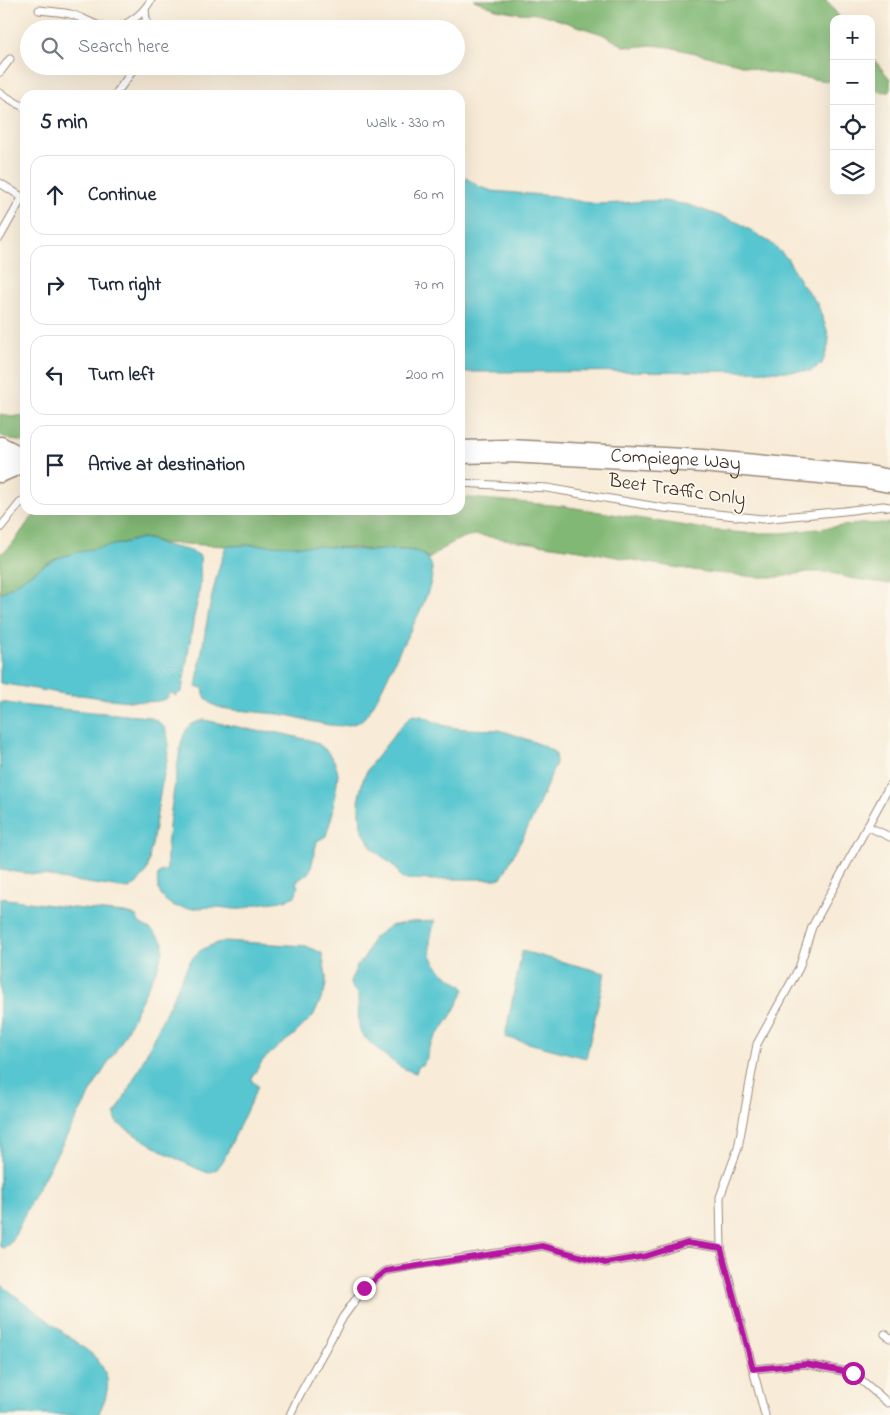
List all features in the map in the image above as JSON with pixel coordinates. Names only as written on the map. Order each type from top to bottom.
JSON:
[{"type":"highway","points":[[0,448],[20,458]]},
{"type":"highway","name":"Compiegne Way","points":[[465,452],[508,451],[702,461],[863,476],[890,481]]},
{"type":"highway","points":[[0,471],[20,462]]},
{"type":"lane","points":[[131,20],[146,9],[151,0]]},
{"type":"lane","points":[[146,9],[147,20]]},
{"type":"lane","points":[[39,10],[70,14],[85,20]]},
{"type":"lane","points":[[0,72],[10,58]]},
{"type":"lane","points":[[119,90],[129,75]]},
{"type":"lane","points":[[0,93],[20,105]]},
{"type":"lane","points":[[0,183],[20,196]]},
{"type":"lane","points":[[0,237],[20,204]]},
{"type":"lane","name":"Beet Traffic Only","points":[[465,483],[546,488],[663,508],[762,519],[883,506],[890,507]]},
{"type":"lane","points":[[0,528],[20,503]]},
{"type":"lane","points":[[765,1415],[721,1248],[720,1197],[738,1148],[757,1044],[798,968],[812,927],[890,785]]},
{"type":"lane","points":[[867,826],[890,837]]},
{"type":"lane","points":[[290,1415],[343,1318],[364,1288],[386,1271],[542,1246],[605,1263],[646,1256],[687,1243],[721,1248]]},
{"type":"lane","points":[[753,1369],[806,1364],[853,1373],[888,1403]]},
{"type":"green space","points":[[474,0],[826,0],[838,15],[830,15],[830,81],[764,72],[725,60],[669,47],[651,45],[624,46],[602,34],[541,14],[518,13],[496,9]]},
{"type":"green space","points":[[875,61],[890,79],[890,92],[875,91]]},
{"type":"green space","points":[[0,414],[11,417],[20,416],[20,441],[0,435]]},
{"type":"green space","points":[[465,497],[563,506],[711,530],[744,533],[783,533],[859,524],[890,523],[890,584],[849,578],[829,572],[807,572],[780,577],[757,577],[706,572],[580,550],[477,535],[458,540],[429,559],[409,550],[253,545],[226,546],[161,543],[152,539],[142,538],[60,557],[0,594],[0,554],[12,544],[35,515],[465,515]]},
{"type":"water","points":[[465,177],[478,186],[492,191],[555,196],[597,204],[663,201],[689,205],[739,223],[771,243],[787,258],[801,283],[817,303],[829,339],[822,364],[810,371],[465,372]]},
{"type":"water","points":[[142,538],[189,551],[200,556],[199,592],[182,691],[175,696],[171,692],[168,698],[161,701],[139,702],[71,695],[0,683],[0,594],[60,557]]},
{"type":"water","points":[[226,546],[317,546],[373,551],[408,550],[421,553],[430,562],[432,570],[431,581],[422,607],[376,700],[365,717],[360,721],[343,726],[323,724],[286,715],[226,709],[213,705],[205,696],[203,688],[196,687],[212,598]]},
{"type":"water","points":[[0,702],[148,717],[164,727],[167,734],[168,749],[149,863],[143,876],[132,887],[129,889],[0,870]]},
{"type":"water","points":[[412,715],[421,716],[452,727],[502,731],[536,743],[555,753],[556,763],[533,818],[502,877],[497,879],[402,879],[396,868],[372,848],[361,827],[359,797],[364,776],[372,763]]},
{"type":"water","points":[[204,720],[313,741],[327,751],[335,762],[338,774],[333,812],[326,836],[317,841],[311,868],[308,873],[296,882],[298,887],[295,896],[239,909],[177,907],[166,901],[162,896],[157,879],[160,872],[167,870],[167,845],[181,743],[189,727],[194,723]]},
{"type":"water","points":[[0,898],[137,916],[139,923],[152,930],[163,942],[163,952],[158,966],[121,1042],[98,1079],[30,1203],[15,1235],[9,1244],[3,1248],[0,1247]]},
{"type":"water","points":[[435,921],[430,941],[433,960],[443,972],[465,989],[452,1014],[432,1042],[427,1058],[422,1065],[418,1066],[416,1073],[404,1069],[392,1061],[361,1033],[358,994],[351,987],[350,982],[357,966],[366,955],[373,938],[390,926],[410,922]]},
{"type":"water","points":[[225,941],[306,946],[322,953],[326,984],[324,993],[313,1016],[294,1035],[263,1060],[252,1077],[252,1081],[258,1086],[223,1161],[217,1169],[208,1173],[172,1156],[139,1137],[117,1123],[115,1115],[189,963],[204,948]]},
{"type":"water","points":[[522,951],[605,973],[586,1058],[505,1037]]},
{"type":"water","points":[[0,1284],[93,1355],[99,1363],[107,1377],[108,1384],[98,1415],[0,1415]]},
{"type":"route","points":[[364,1288],[386,1271],[542,1246],[605,1263],[646,1256],[687,1243],[710,1246],[721,1248],[753,1369],[806,1364],[853,1373]]}]
